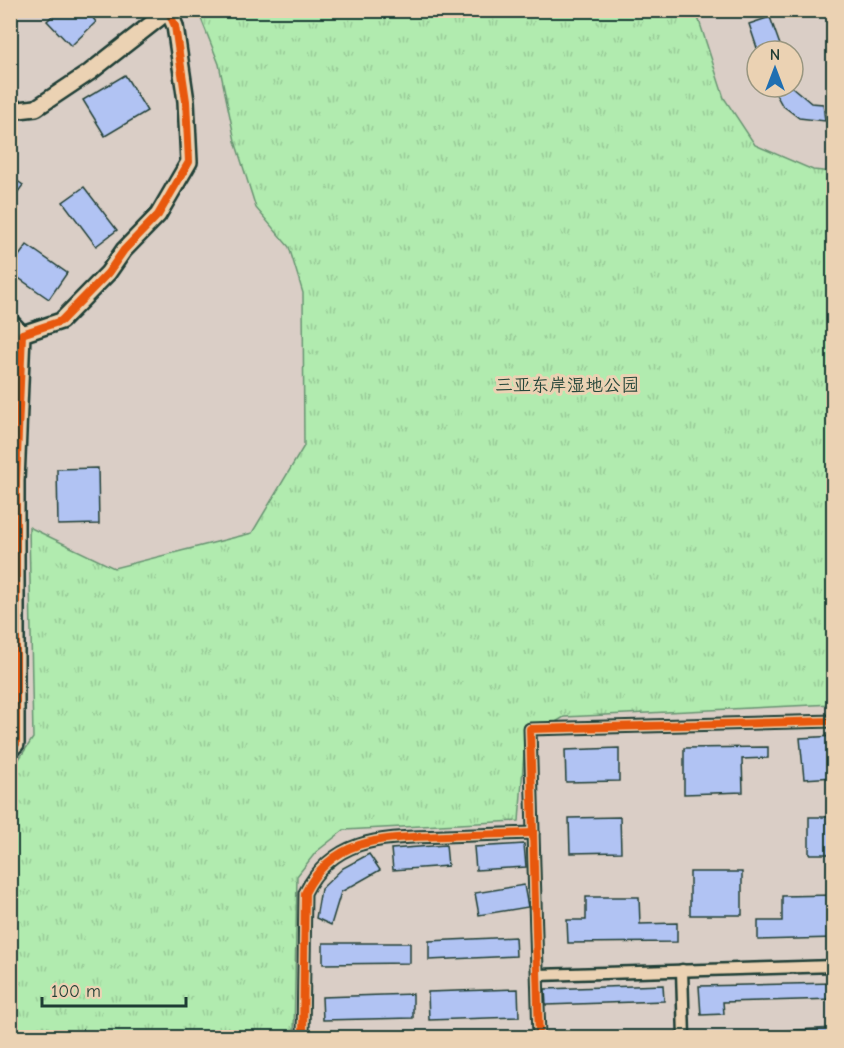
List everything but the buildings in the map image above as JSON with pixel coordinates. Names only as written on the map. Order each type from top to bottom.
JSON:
[{"type":"street","points":[[10,111],[36,108],[90,72],[168,11],[175,26],[186,101],[189,162],[158,215],[124,250],[108,273],[61,321],[22,334]]},
{"type":"street","points":[[10,321],[22,334],[16,481],[16,744],[10,750]]},
{"type":"street","points":[[539,1038],[530,729],[834,721]]},
{"type":"street","points":[[303,1038],[305,893],[313,876],[338,854],[360,844],[384,838],[533,833]]},
{"type":"street","points":[[538,975],[834,966]]},
{"type":"street","points":[[682,970],[684,1038]]},
{"type":"green space","name":"三亚东岸湿地公园","points":[[198,11],[696,11],[724,98],[755,145],[813,170],[833,172],[833,704],[564,717],[525,740],[519,821],[344,830],[316,852],[297,876],[294,1037],[11,1038],[11,771],[33,738],[29,527],[114,568],[252,533],[304,446],[303,293],[289,247],[256,208],[235,141],[219,64]]},
{"type":"cycle path","points":[[10,750],[16,744],[16,481],[22,334],[61,321],[108,273],[124,250],[158,215],[189,162],[186,101],[175,26],[168,10]]},
{"type":"cycle path","points":[[539,1038],[530,729],[834,721]]},
{"type":"cycle path","points":[[303,1038],[305,893],[317,874],[331,859],[365,843],[384,839],[533,833]]}]
